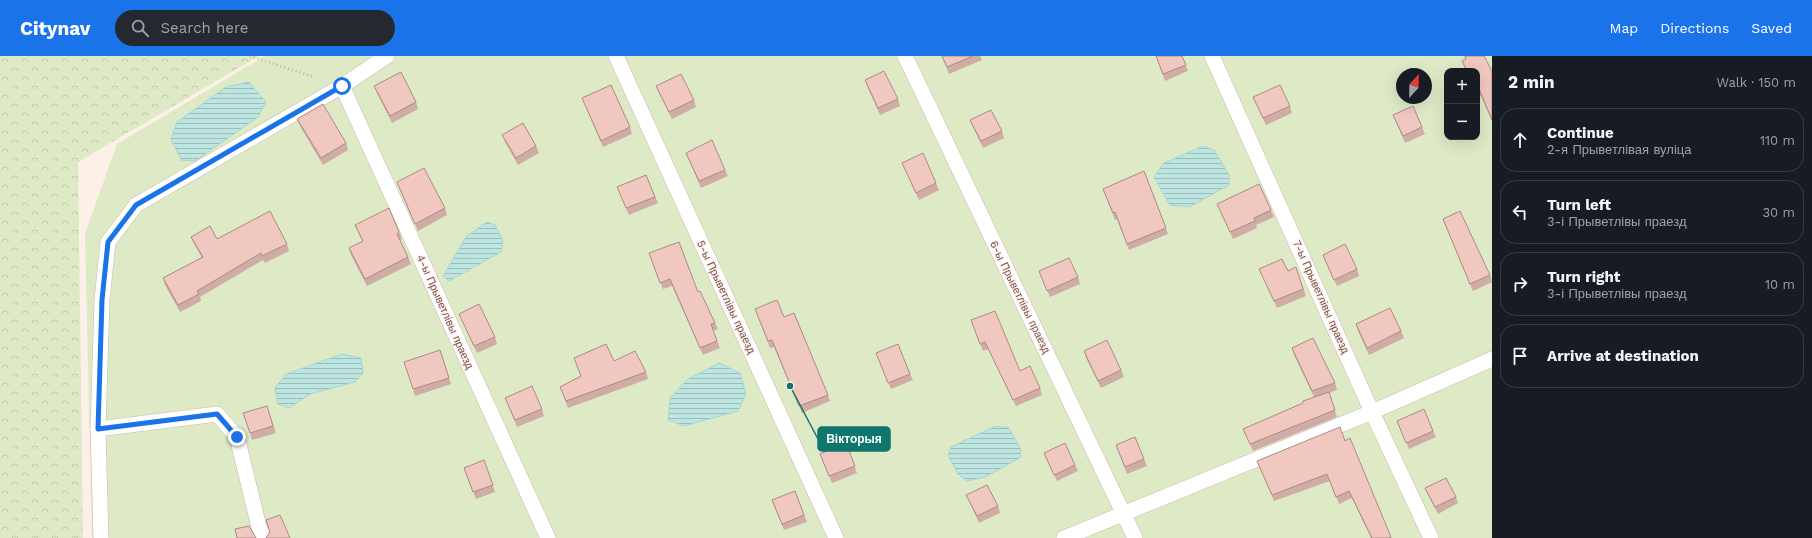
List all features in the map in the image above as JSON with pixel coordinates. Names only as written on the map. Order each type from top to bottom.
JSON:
[{"type":"lane","points":[[100,538],[98,429],[102,300],[108,242],[136,205],[342,86],[387,56]]},
{"type":"lane","name":"5-ы Прыветлівы праезд","points":[[616,56],[836,538]]},
{"type":"lane","name":"6-ы Прыветлівы праезд","points":[[905,56],[1135,538]]},
{"type":"lane","name":"7-ы Прыветлівы праезд","points":[[1212,56],[1372,412],[1431,538]]},
{"type":"lane","name":"4-ы Прыветлівы праезд","points":[[342,86],[548,538]]},
{"type":"lane","points":[[1064,538],[1372,412],[1492,359]]},
{"type":"lane","points":[[98,429],[217,414],[237,437],[259,527],[264,538]]},
{"type":"path","points":[[250,56],[342,86]]},
{"type":"green space","points":[[0,56],[259,56],[78,162],[83,538],[0,538]]},
{"type":"green space","points":[[265,56],[1492,56],[1492,538],[92,538],[85,234],[117,144]]},
{"type":"water","points":[[249,82],[266,102],[258,117],[195,161],[181,160],[171,139],[177,122],[226,87]]},
{"type":"water","points":[[1203,146],[1214,150],[1229,175],[1229,185],[1189,207],[1170,205],[1154,177],[1164,163]]},
{"type":"water","points":[[487,222],[495,225],[503,241],[501,252],[449,281],[443,276],[466,237]]},
{"type":"water","points":[[342,354],[361,358],[363,373],[355,382],[310,394],[289,408],[278,404],[275,388],[286,374]]},
{"type":"water","points":[[719,363],[740,373],[746,394],[738,411],[684,426],[668,420],[670,398],[688,379]]},
{"type":"water","points":[[996,426],[1009,428],[1021,450],[1020,458],[985,477],[967,481],[958,474],[948,455],[951,447]]},
{"type":"building","points":[[942,56],[973,56],[947,67]]},
{"type":"building","points":[[1156,56],[1182,56],[1186,65],[1163,74]]},
{"type":"building","points":[[1465,56],[1484,56],[1492,71],[1492,120],[1480,91],[1480,68],[1466,68],[1462,61],[1466,59]]},
{"type":"building","points":[[884,71],[898,99],[878,108],[865,80]]},
{"type":"building","points":[[401,72],[416,102],[390,116],[374,86]]},
{"type":"building","points":[[681,74],[694,100],[669,112],[656,86]]},
{"type":"building","points":[[611,85],[630,127],[601,141],[582,98]]},
{"type":"building","points":[[1280,85],[1290,106],[1263,118],[1253,97]]},
{"type":"building","points":[[323,104],[346,143],[321,158],[297,119]]},
{"type":"building","points":[[1413,106],[1422,127],[1403,136],[1393,115]]},
{"type":"building","points":[[991,110],[1002,131],[981,141],[970,120]]},
{"type":"building","points":[[523,123],[536,146],[516,158],[502,135]]},
{"type":"building","points":[[712,140],[725,170],[699,181],[686,153]]},
{"type":"building","points":[[923,153],[936,183],[916,193],[902,163]]},
{"type":"building","points":[[424,168],[445,208],[415,224],[397,182]]},
{"type":"building","points":[[1144,171],[1166,228],[1127,244],[1115,212],[1113,213],[1103,189]]},
{"type":"building","points":[[646,175],[655,197],[626,208],[617,187]]},
{"type":"building","points":[[1259,184],[1271,210],[1254,218],[1255,221],[1230,232],[1217,204]]},
{"type":"building","points":[[389,208],[399,232],[397,234],[408,257],[365,279],[349,248],[363,241],[355,225]]},
{"type":"building","points":[[270,211],[287,244],[262,256],[261,253],[197,291],[199,294],[178,305],[163,278],[203,257],[191,237],[210,226],[217,239]]},
{"type":"building","points":[[1460,211],[1490,275],[1470,284],[1443,219]]},
{"type":"building","points":[[679,242],[698,292],[700,291],[715,323],[711,324],[717,341],[700,348],[670,279],[660,283],[649,253]]},
{"type":"building","points":[[1345,244],[1357,269],[1334,280],[1323,255]]},
{"type":"building","points":[[1069,258],[1078,277],[1047,291],[1039,271]]},
{"type":"building","points":[[1282,259],[1288,271],[1296,267],[1303,289],[1274,301],[1259,269]]},
{"type":"building","points":[[777,300],[784,317],[794,313],[828,395],[799,406],[772,340],[768,341],[755,309]]},
{"type":"building","points":[[479,304],[495,337],[474,346],[459,314]]},
{"type":"building","points":[[1390,308],[1401,331],[1367,348],[1356,324]]},
{"type":"building","points":[[995,311],[1020,371],[1030,366],[1040,388],[1013,400],[985,342],[980,344],[971,320]]},
{"type":"building","points":[[1313,338],[1335,383],[1312,391],[1292,348]]},
{"type":"building","points":[[1107,340],[1121,370],[1098,381],[1084,351]]},
{"type":"building","points":[[606,344],[614,361],[635,351],[646,372],[566,401],[560,387],[581,376],[574,358]]},
{"type":"building","points":[[898,344],[910,374],[888,383],[876,353]]},
{"type":"building","points":[[440,350],[449,378],[413,389],[404,362]]},
{"type":"building","points":[[532,386],[542,409],[515,420],[505,398]]},
{"type":"building","points":[[1329,392],[1335,410],[1250,444],[1243,429],[1303,403],[1303,401]]},
{"type":"building","points":[[267,406],[273,426],[250,433],[243,413]]},
{"type":"building","points":[[1424,409],[1433,431],[1406,443],[1397,421]]},
{"type":"building","points":[[1340,427],[1345,441],[1350,438],[1391,537],[1372,538],[1349,491],[1336,497],[1327,474],[1272,495],[1257,461]]},
{"type":"building","points":[[1135,437],[1144,459],[1125,467],[1116,445]]},
{"type":"building","points":[[846,443],[855,466],[829,476],[820,454]]},
{"type":"building","points":[[1065,443],[1075,465],[1054,475],[1044,453]]},
{"type":"building","points":[[484,460],[493,485],[473,492],[464,468]]},
{"type":"building","points":[[1446,478],[1456,497],[1435,507],[1425,488]]},
{"type":"building","points":[[987,485],[998,506],[977,516],[966,495]]},
{"type":"building","points":[[795,491],[804,515],[782,524],[772,500]]},
{"type":"building","points":[[280,515],[290,538],[266,538],[270,532],[266,520]]},
{"type":"building","points":[[249,526],[256,538],[237,538],[235,529]]},
{"type":"place","name":"Вікторыя","points":[[790,386]]},
{"type":"route","points":[[237,437],[217,414],[98,429],[102,300],[108,242],[136,205],[342,86]]}]
